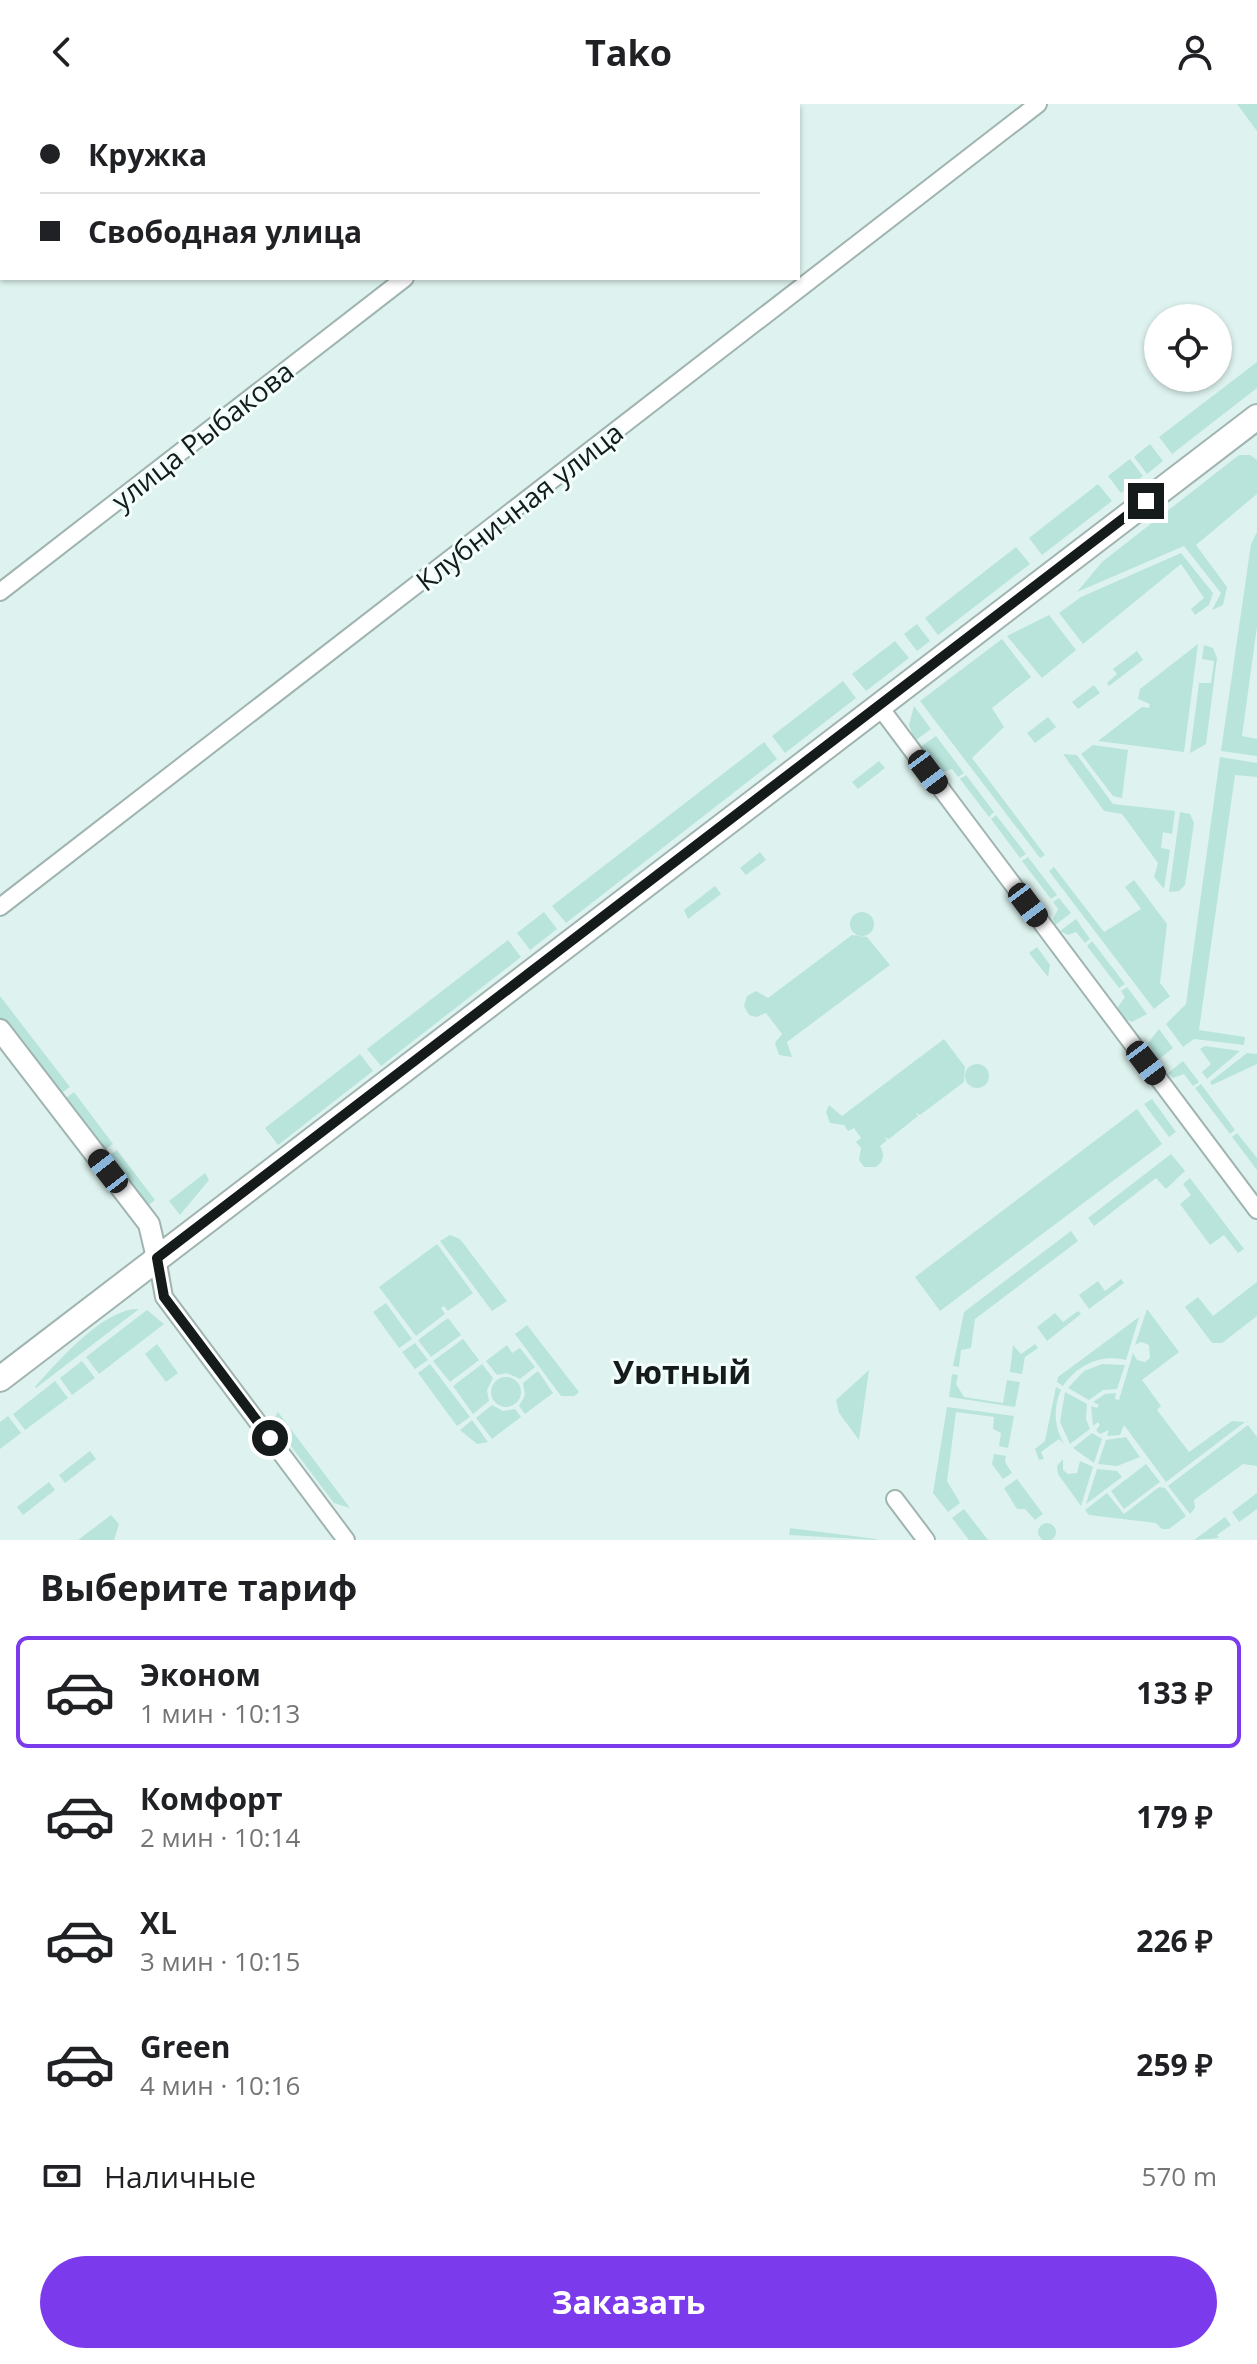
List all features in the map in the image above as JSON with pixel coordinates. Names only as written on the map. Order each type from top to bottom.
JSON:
[{"type":"main road","points":[[0,1379],[1257,417]]},
{"type":"street","name":"Клубничная улица","points":[[0,907],[1038,104]]},
{"type":"street","name":"улица Рыбакова","points":[[0,592],[402,280]]},
{"type":"street","points":[[879,706],[1257,1210]]},
{"type":"street","points":[[0,1030],[149,1224],[164,1297],[346,1540]]},
{"type":"street","points":[[895,1499],[926,1540]]},
{"type":"green space","points":[[1237,104],[1257,104],[1257,131]]},
{"type":"green space","points":[[1257,362],[1257,388],[1172,454],[1159,437],[1218,392],[1232,392],[1232,381]]},
{"type":"green space","points":[[1150,444],[1163,461],[1147,474],[1134,457]]},
{"type":"green space","points":[[1239,455],[1250,455],[1257,460],[1257,494],[1196,545],[1227,587],[1223,605],[1212,610],[1221,593],[1184,546],[1077,592],[1102,562]]},
{"type":"green space","points":[[1130,459],[1143,476],[1121,493],[1108,476]]},
{"type":"green space","points":[[1098,484],[1112,501],[1042,555],[1029,538]]},
{"type":"green space","points":[[1257,532],[1257,626],[1242,736],[1257,739],[1257,756],[1221,751],[1251,544]]},
{"type":"green space","points":[[1016,547],[1030,564],[938,635],[925,618]]},
{"type":"green space","points":[[1181,553],[1213,593],[1209,605],[1195,615],[1191,609],[1204,598],[1181,564],[1083,644],[1059,613],[1081,597]]},
{"type":"green space","points":[[1049,615],[1076,650],[1042,678],[1007,636]]},
{"type":"green space","points":[[917,624],[930,641],[917,651],[904,634]]},
{"type":"green space","points":[[1002,639],[1031,677],[992,708],[1004,727],[972,758],[1045,855],[1040,858],[920,701]]},
{"type":"green space","points":[[895,641],[909,658],[866,691],[852,674]]},
{"type":"green space","points":[[1198,644],[1184,752],[1098,741],[1142,707],[1149,708],[1150,704],[1138,699],[1140,689]]},
{"type":"green space","points":[[1204,645],[1213,648],[1217,658],[1206,744],[1190,753],[1199,683],[1211,683],[1214,661],[1202,659]]},
{"type":"green space","points":[[1137,651],[1143,660],[1109,686],[1107,683],[1117,674],[1113,669]]},
{"type":"green space","points":[[843,681],[856,698],[785,753],[772,736]]},
{"type":"green space","points":[[1094,685],[1100,693],[1078,709],[1072,702]]},
{"type":"green space","points":[[914,706],[931,729],[915,741],[909,725]]},
{"type":"green space","points":[[1048,717],[1056,727],[1035,743],[1027,733]]},
{"type":"green space","points":[[936,736],[964,773],[958,777],[952,769],[940,773],[920,747]]},
{"type":"green space","points":[[764,742],[777,759],[566,923],[552,906]]},
{"type":"green space","points":[[1093,745],[1128,750],[1122,798],[1113,796],[1081,754]]},
{"type":"green space","points":[[1063,754],[1077,755],[1113,804],[1175,811],[1172,834],[1163,832],[1161,848],[1170,850],[1164,889],[1154,877],[1158,863],[1122,814],[1104,811]]},
{"type":"green space","points":[[1220,757],[1257,763],[1257,777],[1235,775],[1199,1030],[1245,1037],[1244,1045],[1194,1039],[1183,1047],[1166,1024],[1186,1004]]},
{"type":"green space","points":[[879,761],[885,768],[858,789],[852,782]]},
{"type":"green space","points":[[966,775],[994,812],[989,817],[960,779]]},
{"type":"green space","points":[[1180,812],[1190,814],[1194,823],[1185,885],[1179,891],[1169,892]]},
{"type":"green space","points":[[996,815],[1026,854],[1020,858],[991,819]]},
{"type":"green space","points":[[760,852],[766,860],[746,875],[740,868]]},
{"type":"green space","points":[[1028,857],[1057,895],[1051,899],[1022,861]]},
{"type":"green space","points":[[1054,867],[1104,932],[1141,909],[1125,887],[1134,880],[1167,924],[1160,983],[1170,996],[1154,1009],[1049,871]]},
{"type":"green space","points":[[715,886],[721,894],[688,919],[684,910]]},
{"type":"green space","points":[[1059,898],[1071,913],[1055,925],[1053,919],[1058,909],[1053,902]]},
{"type":"green space","points":[[544,912],[557,929],[530,950],[517,933]]},
{"type":"green space","points":[[862,912],[871,915],[874,924],[871,933],[862,936],[853,933],[850,924],[853,915]]},
{"type":"green space","points":[[1076,919],[1090,939],[1085,943],[1076,932],[1068,935],[1060,931]]},
{"type":"green space","points":[[852,935],[867,937],[890,965],[787,1042],[792,1057],[779,1055],[775,1043],[782,1034],[766,1013],[756,1017],[749,1015],[744,1006],[747,996],[756,991],[768,998]]},
{"type":"green space","points":[[508,940],[521,957],[381,1066],[367,1049]]},
{"type":"green space","points":[[1092,941],[1125,984],[1119,988],[1087,946]]},
{"type":"green space","points":[[1037,947],[1050,965],[1048,977],[1029,953]]},
{"type":"green space","points":[[1127,987],[1147,1014],[1132,1022],[1120,1016],[1118,1007],[1125,997],[1121,991]]},
{"type":"green space","points":[[0,996],[70,1087],[56,1097],[0,1023]]},
{"type":"green space","points":[[1159,1029],[1173,1048],[1158,1060],[1148,1043]]},
{"type":"green space","points":[[944,1039],[965,1067],[964,1082],[920,1115],[916,1113],[918,1116],[889,1139],[884,1137],[887,1140],[880,1146],[883,1155],[881,1162],[876,1167],[864,1167],[859,1160],[861,1148],[856,1142],[861,1138],[854,1128],[848,1131],[844,1125],[830,1123],[826,1112],[829,1105],[842,1116]]},
{"type":"green space","points":[[1205,1046],[1240,1051],[1207,1079],[1202,1072],[1211,1064],[1200,1049]]},
{"type":"green space","points":[[1247,1053],[1257,1054],[1257,1064],[1212,1085],[1210,1082]]},
{"type":"green space","points":[[360,1054],[373,1071],[278,1145],[265,1128]]},
{"type":"green space","points":[[1183,1061],[1199,1082],[1193,1086],[1184,1074],[1173,1078],[1168,1073]]},
{"type":"green space","points":[[977,1064],[988,1071],[989,1076],[982,1087],[977,1088],[966,1081],[965,1076],[972,1065]]},
{"type":"green space","points":[[1201,1084],[1235,1130],[1230,1134],[1195,1088]]},
{"type":"green space","points":[[74,1092],[113,1144],[99,1154],[61,1102]]},
{"type":"green space","points":[[1152,1099],[1176,1132],[1169,1137],[1144,1104]]},
{"type":"green space","points":[[1137,1109],[1162,1144],[940,1311],[915,1277]]},
{"type":"green space","points":[[1237,1133],[1257,1158],[1257,1170],[1232,1137]]},
{"type":"green space","points":[[117,1150],[155,1200],[142,1210],[104,1160]]},
{"type":"green space","points":[[1171,1154],[1185,1171],[1166,1189],[1156,1178],[1094,1226],[1088,1218]]},
{"type":"green space","points":[[205,1173],[209,1180],[180,1215],[169,1201]]},
{"type":"green space","points":[[1190,1178],[1244,1249],[1238,1253],[1224,1235],[1210,1245],[1180,1204],[1191,1195],[1183,1184]]},
{"type":"green space","points":[[1071,1231],[1078,1241],[975,1319],[971,1348],[961,1350],[959,1367],[953,1366],[964,1312]]},
{"type":"green space","points":[[450,1235],[460,1239],[507,1301],[492,1311],[440,1241]]},
{"type":"green space","points":[[437,1244],[473,1293],[448,1311],[444,1306],[441,1308],[445,1314],[416,1336],[379,1287]]},
{"type":"green space","points":[[1121,1279],[1124,1283],[1089,1309],[1079,1295],[1098,1281],[1105,1291]]},
{"type":"green space","points":[[1257,1282],[1257,1316],[1222,1343],[1212,1343],[1185,1307],[1198,1297],[1213,1316]]},
{"type":"green space","points":[[386,1303],[412,1339],[399,1348],[373,1312]]},
{"type":"green space","points":[[1143,1304],[1126,1360],[1099,1360],[1076,1372],[1063,1386],[1057,1382],[1058,1377],[1139,1317]]},
{"type":"green space","points":[[139,1309],[35,1387],[68,1351],[97,1326],[111,1317]]},
{"type":"green space","points":[[1147,1309],[1179,1352],[1142,1380],[1161,1406],[1157,1410],[1189,1452],[1232,1421],[1245,1422],[1166,1482],[1124,1425],[1120,1435],[1107,1436],[1109,1430],[1100,1434],[1096,1430],[1100,1425],[1098,1422],[1093,1426],[1091,1406],[1097,1408],[1099,1405],[1093,1402],[1105,1394],[1116,1393],[1115,1399],[1119,1400],[1133,1353],[1137,1360],[1145,1362],[1150,1358],[1149,1345],[1141,1342],[1135,1345]]},
{"type":"green space","points":[[147,1310],[164,1324],[99,1374],[86,1357]]},
{"type":"green space","points":[[1078,1311],[1081,1314],[1047,1341],[1037,1327],[1055,1313],[1063,1322]]},
{"type":"green space","points":[[448,1318],[461,1335],[431,1357],[418,1340]]},
{"type":"green space","points":[[527,1325],[579,1392],[574,1396],[561,1396],[515,1334]]},
{"type":"green space","points":[[463,1339],[479,1360],[450,1382],[433,1361]]},
{"type":"green space","points":[[415,1343],[428,1360],[415,1369],[402,1352]]},
{"type":"green space","points":[[157,1344],[178,1373],[166,1382],[145,1354]]},
{"type":"green space","points":[[1035,1344],[1038,1348],[1025,1357],[1022,1374],[1010,1372],[1013,1345],[1021,1354]]},
{"type":"green space","points":[[507,1345],[512,1353],[520,1348],[535,1367],[520,1379],[507,1373],[497,1375],[486,1361]]},
{"type":"green space","points":[[82,1361],[95,1378],[72,1395],[60,1378]]},
{"type":"green space","points":[[430,1364],[470,1417],[457,1426],[418,1373]]},
{"type":"green space","points":[[482,1364],[493,1378],[487,1390],[489,1401],[473,1414],[453,1386]]},
{"type":"green space","points":[[1102,1364],[1125,1365],[1117,1389],[1103,1390],[1089,1400],[1068,1388],[1084,1371]]},
{"type":"green space","points":[[869,1370],[859,1440],[839,1413],[836,1400]]},
{"type":"green space","points":[[538,1371],[553,1393],[525,1414],[519,1406],[525,1395],[523,1383]]},
{"type":"green space","points":[[952,1374],[958,1375],[956,1384],[964,1397],[1003,1403],[1007,1380],[1020,1382],[1015,1407],[949,1397]]},
{"type":"green space","points":[[506,1377],[516,1382],[521,1392],[516,1402],[506,1407],[496,1402],[491,1392],[496,1382]]},
{"type":"green space","points":[[55,1381],[68,1398],[25,1430],[13,1414]]},
{"type":"green space","points":[[1056,1387],[1061,1390],[1056,1411],[1064,1444],[1059,1439],[1041,1452],[1044,1459],[1039,1460],[1035,1449],[1045,1441]]},
{"type":"green space","points":[[1065,1392],[1087,1404],[1086,1419],[1090,1429],[1070,1444],[1060,1422]]},
{"type":"green space","points":[[492,1405],[503,1411],[515,1409],[521,1417],[492,1439],[476,1418]]},
{"type":"green space","points":[[947,1407],[1014,1416],[1008,1448],[999,1446],[1001,1433],[993,1429],[994,1417],[956,1412],[947,1481],[960,1503],[948,1512],[933,1493]]},
{"type":"green space","points":[[278,1412],[350,1508],[334,1503],[272,1421]]},
{"type":"green space","points":[[8,1416],[21,1433],[0,1449],[0,1422]]},
{"type":"green space","points":[[472,1420],[488,1442],[477,1444],[460,1430]]},
{"type":"green space","points":[[1248,1425],[1257,1437],[1257,1466],[1243,1464],[1194,1500],[1195,1508],[1190,1514],[1168,1486]]},
{"type":"green space","points":[[1092,1433],[1102,1439],[1094,1463],[1073,1448]]},
{"type":"green space","points":[[1126,1437],[1140,1457],[1117,1466],[1098,1464],[1106,1440]]},
{"type":"green space","points":[[90,1451],[96,1459],[65,1483],[59,1475]]},
{"type":"green space","points":[[994,1454],[1006,1456],[1005,1462],[1012,1473],[1003,1479],[992,1464]]},
{"type":"green space","points":[[1063,1459],[1063,1470],[1068,1474],[1077,1473],[1080,1461],[1093,1467],[1081,1506],[1058,1474],[1057,1466]]},
{"type":"green space","points":[[1146,1464],[1160,1482],[1124,1509],[1111,1491]]},
{"type":"green space","points":[[1097,1469],[1117,1471],[1122,1477],[1086,1504]]},
{"type":"green space","points":[[1017,1479],[1043,1514],[1035,1520],[1025,1509],[1017,1509],[1004,1488]]},
{"type":"green space","points":[[49,1482],[55,1490],[23,1515],[17,1507]]},
{"type":"green space","points":[[1159,1487],[1165,1488],[1186,1516],[1169,1529],[1162,1529],[1156,1523],[1089,1515],[1085,1510],[1107,1493],[1124,1514]]},
{"type":"green space","points":[[1257,1493],[1257,1509],[1239,1522],[1232,1512]]},
{"type":"green space","points":[[964,1509],[988,1540],[969,1540],[952,1518]]},
{"type":"green space","points":[[111,1515],[119,1524],[114,1540],[78,1540]]},
{"type":"green space","points":[[1225,1517],[1231,1525],[1217,1535],[1219,1538],[1194,1540]]},
{"type":"green space","points":[[1047,1523],[1055,1529],[1055,1535],[1050,1540],[1041,1538],[1038,1532]]},
{"type":"green space","points":[[790,1528],[876,1539],[877,1540],[789,1535]]},
{"type":"district","name":"Уютный","points":[[682,1371]]},
{"type":"route","points":[[270,1438],[164,1297],[157,1258],[1146,501]]}]
